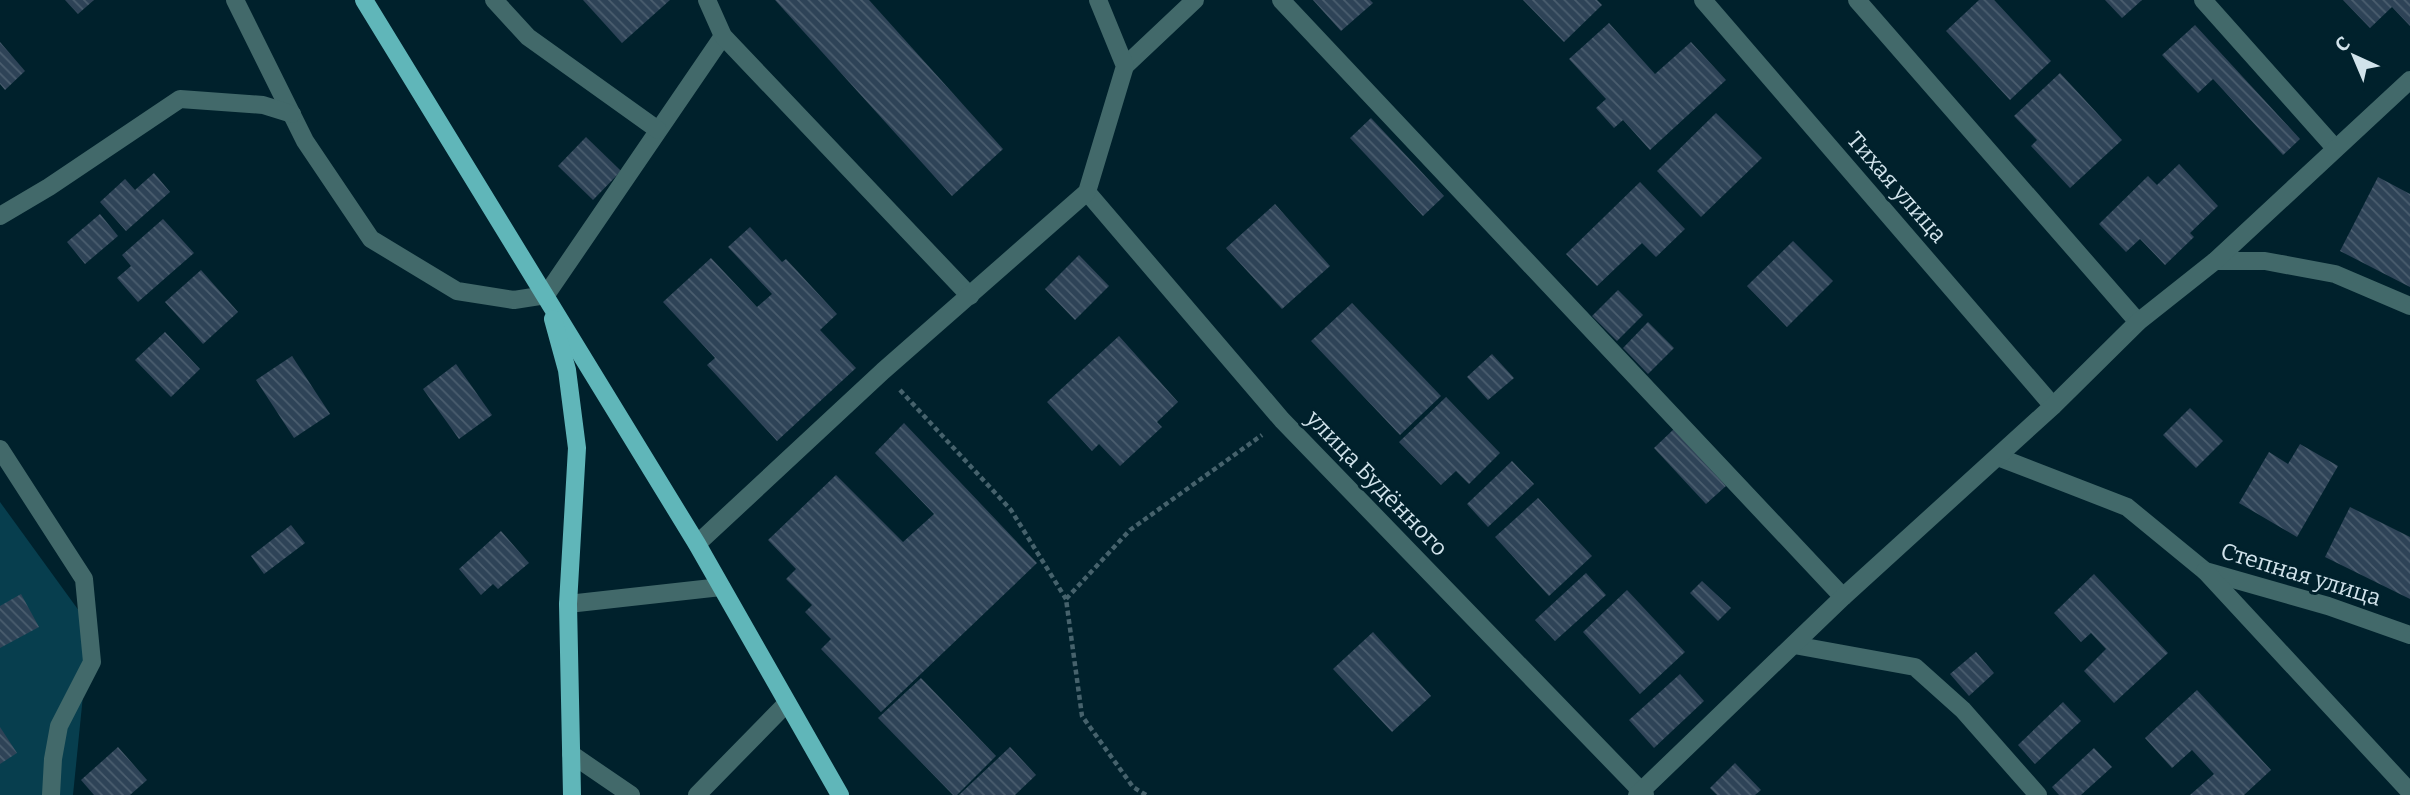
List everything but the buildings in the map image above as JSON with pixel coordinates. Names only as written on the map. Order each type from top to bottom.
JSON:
[{"type":"main road","points":[[365,0],[697,544],[840,795]]},
{"type":"main road","points":[[546,295],[567,370],[577,448],[568,604],[572,795]]},
{"type":"street","points":[[235,0],[305,141],[371,239],[457,291],[514,300],[546,295],[723,36]]},
{"type":"street","points":[[494,0],[528,37],[658,130]]},
{"type":"street","points":[[707,0],[723,36],[970,296]]},
{"type":"street","points":[[1098,0],[1125,66]]},
{"type":"street","points":[[697,544],[883,371],[1087,192],[1125,66],[1195,0]]},
{"type":"street","points":[[1281,0],[1843,597]]},
{"type":"street","name":"Тихая улица","points":[[1703,0],[2053,406]]},
{"type":"street","points":[[1857,0],[2138,322]]},
{"type":"street","points":[[2203,0],[2335,148]]},
{"type":"street","points":[[1641,794],[1843,597],[2053,406],[2138,322],[2215,261],[2410,80]]},
{"type":"street","points":[[0,216],[49,187],[180,99],[263,105],[292,114]]},
{"type":"street","name":"улица Будённого","points":[[1087,192],[1282,420],[1641,794]]},
{"type":"street","points":[[2215,261],[2265,261],[2335,274],[2410,306]]},
{"type":"street","points":[[0,449],[84,579],[92,662],[59,726],[53,759],[51,795]]},
{"type":"street","name":"Степная улица","points":[[1998,457],[2127,507],[2205,571],[2329,606],[2410,635]]},
{"type":"street","points":[[2205,571],[2410,792]]},
{"type":"street","points":[[568,604],[721,587]]},
{"type":"street","points":[[1794,645],[1914,667],[1963,710],[2038,795]]},
{"type":"street","points":[[697,795],[787,703]]},
{"type":"street","points":[[571,754],[631,795]]},
{"type":"path","points":[[883,371],[1011,510],[1066,599],[1082,716],[1133,787],[1146,795]]},
{"type":"path","points":[[1066,599],[1130,530],[1282,420]]},
{"type":"shaded area","points":[[0,502],[90,626],[73,795],[0,795]]}]
